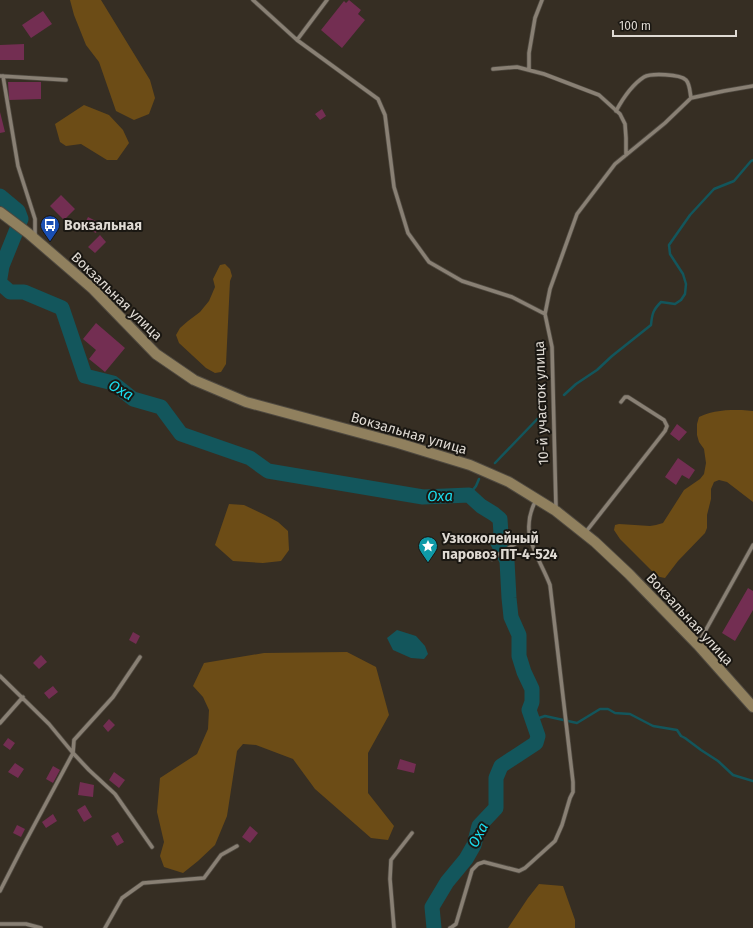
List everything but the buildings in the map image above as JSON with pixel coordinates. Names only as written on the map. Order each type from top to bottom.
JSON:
[{"type":"street","name":"Вокзальная улица","points":[[0,212],[31,236],[93,289],[156,354],[194,380],[246,402],[398,443],[470,466],[509,482],[556,511],[595,542],[629,574],[698,645],[753,707]]},
{"type":"lane","points":[[253,0],[298,40],[378,100],[385,115],[394,187],[408,234],[430,262],[462,281],[512,297],[545,314]]},
{"type":"lane","points":[[298,40],[327,0]]},
{"type":"lane","points":[[529,70],[529,53],[535,18],[542,0]]},
{"type":"lane","points":[[493,68],[517,67],[529,70],[544,74],[599,95],[620,114],[625,124],[626,155]]},
{"type":"lane","points":[[616,111],[622,100],[635,85],[644,77],[651,75],[658,74],[683,78],[688,84],[691,98],[753,86]]},
{"type":"lane","points":[[31,236],[35,220],[18,166],[1,76],[66,80]]},
{"type":"lane","name":"10-й участок улица","points":[[556,511],[552,347],[545,314],[550,289],[578,214],[615,164],[665,123],[691,98]]},
{"type":"lane","points":[[585,534],[665,431],[667,426],[664,420],[628,398],[626,397],[621,402]]},
{"type":"lane","points":[[450,928],[456,924],[472,870],[478,864],[484,862],[519,871],[525,868],[555,841],[573,792],[550,585],[532,547],[530,534],[529,520],[531,509],[536,499]]},
{"type":"lane","points":[[494,557],[530,534]]},
{"type":"lane","points":[[698,645],[753,545]]},
{"type":"lane","points":[[0,891],[73,753],[74,740],[114,698],[140,657]]},
{"type":"lane","points":[[0,676],[49,724],[89,770],[115,794],[152,847]]},
{"type":"lane","points":[[0,723],[23,697]]},
{"type":"lane","points":[[394,928],[390,879],[391,860],[412,832]]},
{"type":"lane","points":[[105,928],[122,898],[143,883],[204,878],[221,855],[237,846]]},
{"type":"lane","points":[[0,924],[26,924],[41,928]]},
{"type":"shaded area","points":[[70,0],[101,0],[150,80],[155,98],[149,114],[134,120],[116,111],[99,62],[86,45],[74,15]]},
{"type":"shaded area","points":[[84,105],[109,115],[123,130],[129,143],[117,160],[107,160],[81,144],[66,146],[60,142],[55,124]]},
{"type":"shaded area","points":[[225,264],[230,269],[232,276],[230,281],[226,364],[221,372],[215,373],[206,368],[179,343],[176,335],[180,328],[200,312],[209,301],[215,287],[213,279],[220,265]]},
{"type":"shaded area","points":[[725,410],[753,411],[753,502],[727,482],[719,480],[714,482],[711,489],[711,499],[705,533],[678,561],[665,578],[656,575],[620,539],[614,530],[615,525],[650,526],[663,523],[684,490],[700,479],[704,474],[706,463],[704,449],[699,442],[697,435],[697,424],[699,417]]},
{"type":"shaded area","points":[[229,504],[244,505],[278,522],[288,531],[289,550],[281,561],[263,563],[233,561],[215,545]]},
{"type":"shaded area","points":[[347,652],[376,667],[389,715],[368,753],[368,793],[394,826],[388,840],[371,838],[315,789],[293,759],[256,745],[243,744],[237,751],[227,816],[215,845],[183,873],[164,867],[160,856],[164,842],[157,812],[160,778],[197,754],[208,729],[209,710],[203,697],[193,686],[204,663],[264,653]]},
{"type":"shaded area","points":[[539,884],[563,886],[575,920],[575,928],[508,928]]},
{"type":"water","points":[[397,630],[416,636],[425,646],[428,654],[424,659],[411,658],[393,650],[387,638]]},
{"type":"waterway","points":[[564,395],[576,384],[597,370],[651,325],[653,312],[661,302],[675,304],[681,300],[685,294],[686,284],[683,274],[670,254],[669,245],[690,215],[714,189],[734,181],[753,160]]},
{"type":"waterway","name":"Оха","points":[[0,196],[18,211],[21,219],[2,266],[0,278]]},
{"type":"waterway","name":"Оха","points":[[0,283],[10,292],[24,292],[62,308],[85,376],[113,383],[133,399],[161,407],[181,434],[250,458],[268,471],[423,497],[469,495],[481,506],[500,519],[501,534],[497,541],[507,561],[511,617],[519,635],[519,656],[524,672],[532,689],[532,702],[529,710],[538,736],[536,743],[501,766],[496,778],[496,808],[479,826],[474,845],[466,859],[447,882],[432,907],[434,928]]},
{"type":"waterway","points":[[495,463],[545,411]]},
{"type":"waterway","points":[[469,495],[479,479]]},
{"type":"waterway","points":[[533,720],[545,716],[577,723],[600,709],[608,709],[615,713],[630,714],[653,726],[677,730],[681,736],[718,761],[733,775],[753,781]]},
{"type":"place","name":"Вокзальная","points":[[50,242]]},
{"type":"place","name":"Узкоколейный паровоз ПТ-4-524","points":[[428,563]]}]
